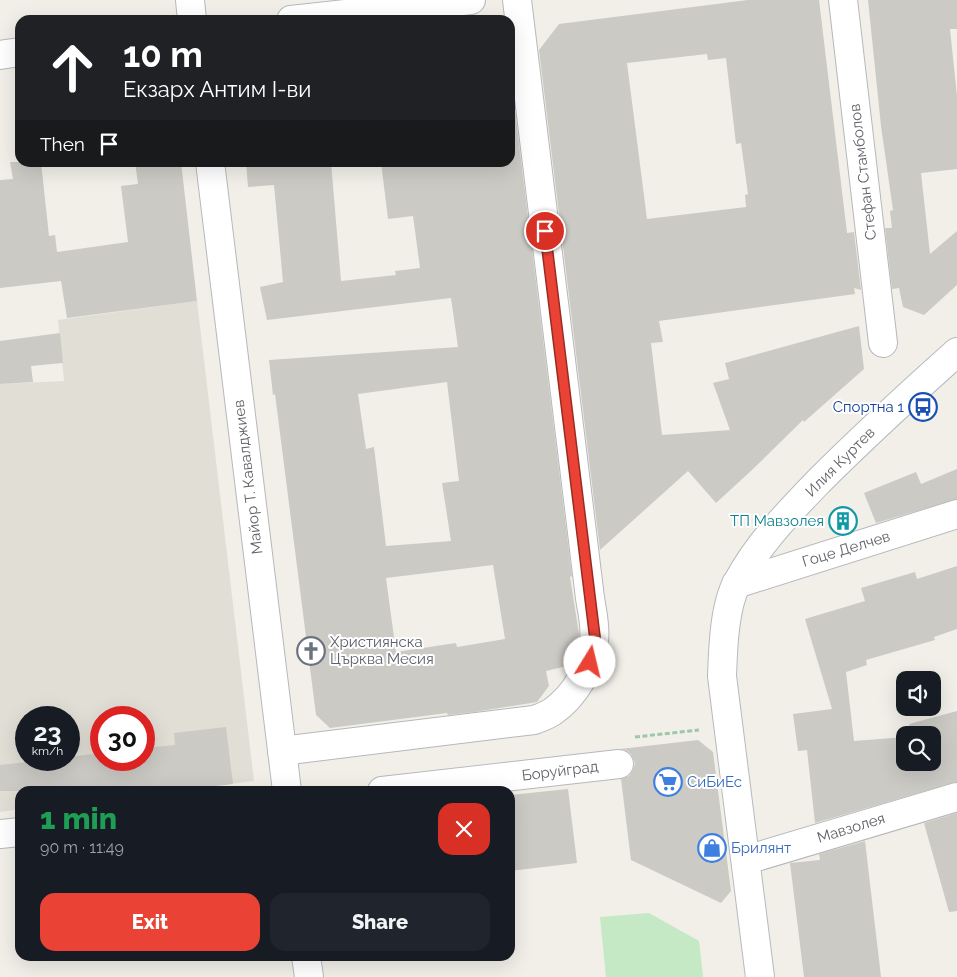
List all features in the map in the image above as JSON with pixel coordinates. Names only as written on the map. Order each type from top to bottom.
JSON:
[{"type":"street","points":[[190,0],[192,15]]},
{"type":"street","points":[[337,15],[471,0]]},
{"type":"street","points":[[282,752],[534,720],[550,713],[562,704],[582,677],[590,662],[595,638],[517,0]]},
{"type":"street","name":"Стефан Стамболов","points":[[843,0],[883,343]]},
{"type":"street","points":[[0,55],[15,53]]},
{"type":"street","name":"Майор Т. Кавалджиев","points":[[211,167],[285,786]]},
{"type":"street","name":"Илия Куртев","points":[[760,977],[722,676],[723,641],[736,584],[762,544],[794,507],[848,452],[957,352]]},
{"type":"street","name":"Гоце Делчев","points":[[736,584],[957,514]]},
{"type":"street","name":"Боруйград","points":[[426,786],[619,764]]},
{"type":"street","name":"Мавзолея","points":[[746,860],[957,797]]},
{"type":"street","points":[[0,834],[15,832]]},
{"type":"street","points":[[307,961],[309,977]]},
{"type":"shaded area","points":[[197,301],[254,781],[213,786],[15,786],[15,810],[0,812],[0,384],[64,381],[58,320]]},
{"type":"green space","points":[[649,913],[699,941],[703,977],[606,977],[600,917]]},
{"type":"building","points":[[748,0],[819,0],[847,233],[854,232],[861,290],[854,288],[855,294],[659,321],[663,342],[651,343],[662,435],[730,430],[713,383],[729,379],[725,363],[859,326],[864,369],[804,422],[803,420],[716,503],[688,471],[600,550],[539,50],[559,24]],"holes":[[[707,54],[708,60],[726,58],[736,144],[741,143],[748,194],[745,195],[746,207],[647,219],[627,63]]]},
{"type":"building","points":[[868,0],[957,0],[957,29],[950,29],[957,96],[957,169],[921,173],[930,254],[957,231],[957,285],[924,315],[903,307],[899,288],[892,289],[885,228],[892,228],[890,211],[893,210],[881,126]]},
{"type":"building","points":[[515,110],[572,576],[570,577],[579,634],[575,656],[571,665],[546,671],[549,686],[537,702],[475,712],[448,715],[447,713],[330,728],[316,715],[269,360],[458,347],[451,298],[267,320],[260,287],[283,282],[274,185],[248,187],[246,167],[331,167],[341,281],[396,275],[395,271],[420,268],[413,216],[388,219],[382,167],[515,167]],"holes":[[[447,382],[459,481],[442,483],[451,541],[386,546],[374,447],[366,449],[358,394]],[[493,565],[505,639],[457,647],[456,643],[396,652],[386,578]]]},
{"type":"building","points":[[10,162],[15,162],[15,167],[42,167],[49,236],[55,235],[57,252],[128,242],[121,186],[138,184],[136,167],[182,167],[197,301],[67,318],[61,281],[0,288],[0,180],[13,179]]},
{"type":"building","points":[[60,333],[63,363],[31,366],[33,382],[0,384],[0,341]]},
{"type":"building","points":[[957,469],[957,499],[876,523],[864,493],[916,472],[921,484]]},
{"type":"building","points":[[957,566],[957,629],[934,637],[935,640],[866,660],[867,665],[846,672],[854,741],[896,738],[896,771],[941,771],[941,726],[910,726],[909,724],[957,711],[957,782],[815,823],[807,750],[798,751],[793,714],[832,709],[805,619],[865,601],[861,588],[915,572],[917,579]]},
{"type":"building","points":[[226,727],[233,784],[216,786],[15,786],[15,791],[0,791],[0,765],[15,763],[15,771],[80,771],[80,756],[90,754],[90,771],[155,771],[155,747],[175,745],[174,733]]},
{"type":"building","points":[[698,740],[713,752],[731,891],[721,903],[631,860],[621,779],[629,776],[635,763],[631,754],[626,750],[620,749]]},
{"type":"building","points":[[568,789],[577,863],[515,870],[515,794]]},
{"type":"building","points":[[957,813],[957,911],[949,912],[924,823]]},
{"type":"building","points":[[865,841],[881,977],[804,977],[790,863],[820,860],[819,854]]},
{"type":"place","name":"Спортна 1","points":[[923,407]]},
{"type":"place","name":"ТП Мавзолея","points":[[843,521]]},
{"type":"place","name":"Християнска Църква Месия","points":[[311,651]]},
{"type":"place","name":"СиБиЕс","points":[[668,782]]},
{"type":"place","name":"Брилянт","points":[[712,848]]},
{"type":"route","points":[[545,231],[595,638],[590,662]]}]
